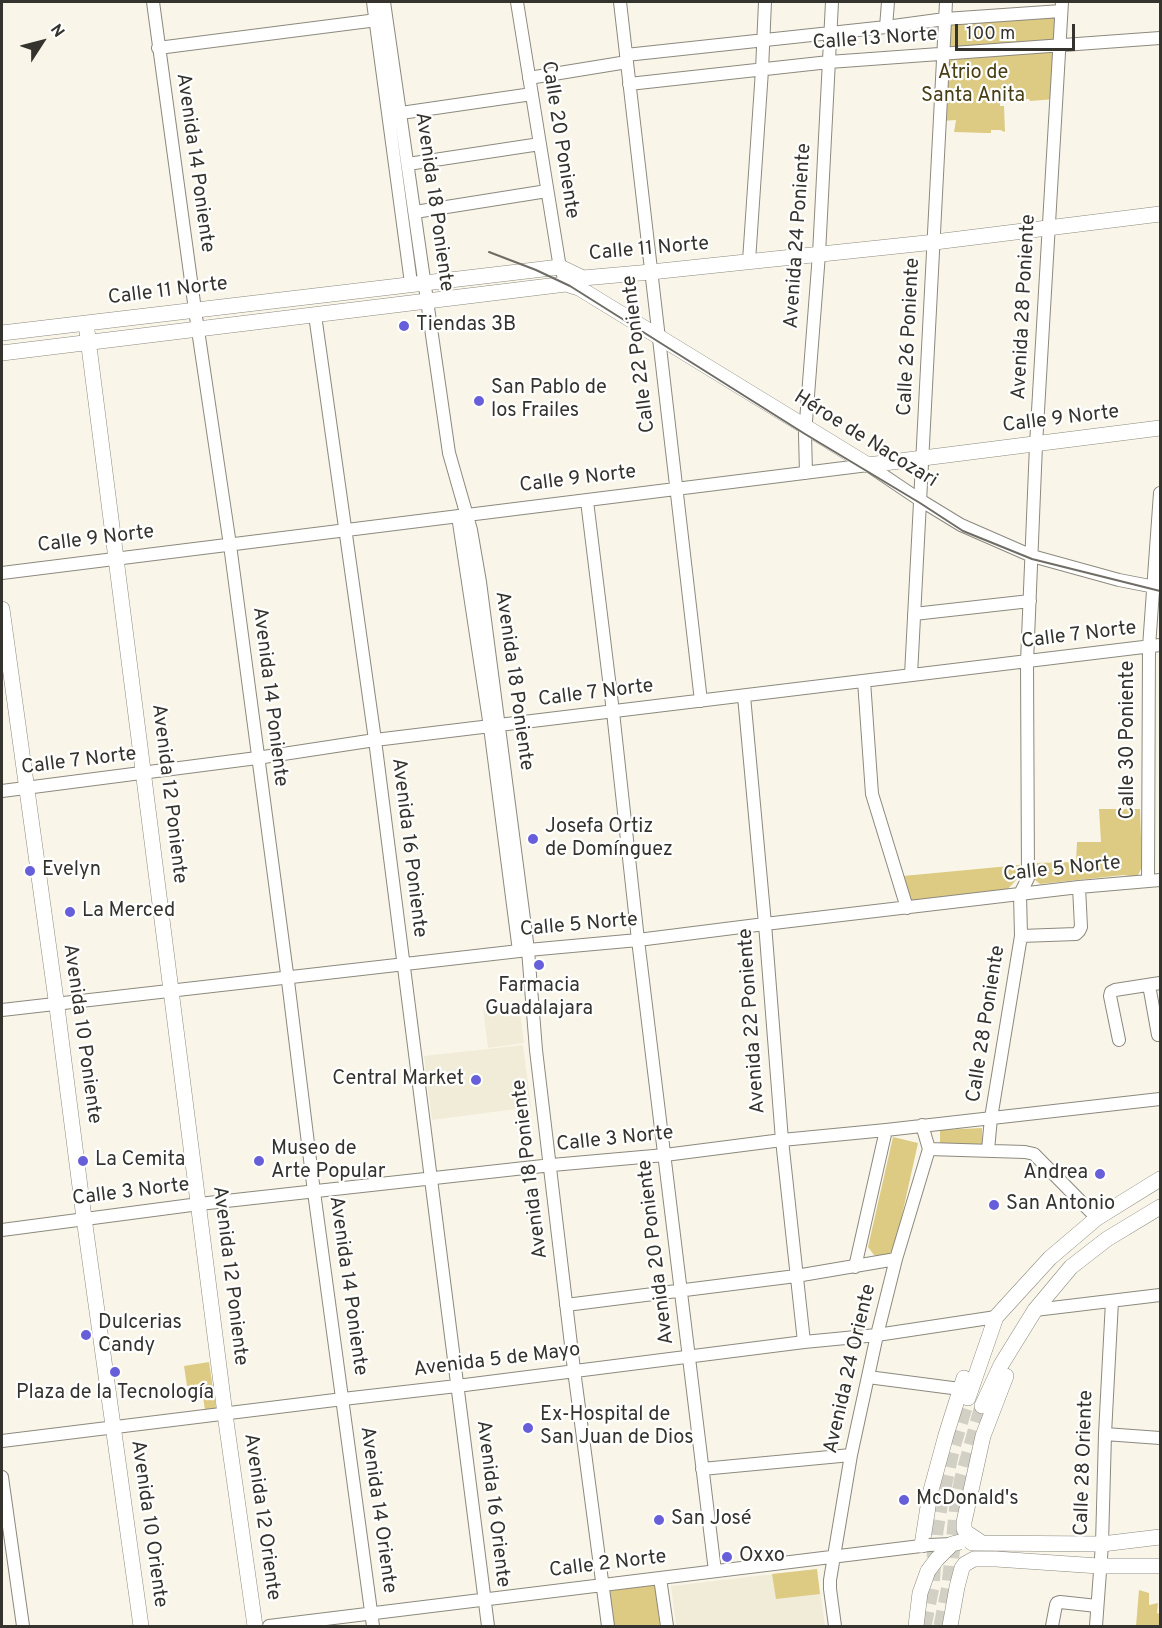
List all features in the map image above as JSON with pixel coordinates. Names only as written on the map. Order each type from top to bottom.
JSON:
[{"type":"main road","name":"Calle 11 Norte","points":[[2,333],[560,267],[583,278],[935,242],[1161,214]]},
{"type":"main road","name":"Calle 11 Norte","points":[[2,353],[566,284]]},
{"type":"main road","name":"Héroe de Nacozari","points":[[566,284],[579,288],[868,465]]},
{"type":"main road","name":"Avenida 12 Poniente","points":[[86,322],[225,1414]]},
{"type":"main road","name":"Calle 9 Norte","points":[[868,465],[1161,429]]},
{"type":"main road","name":"Avenida 10 Poniente","points":[[2,609],[114,1428]]},
{"type":"main road","points":[[925,1545],[930,1494],[964,1393],[996,1317],[1050,1258],[1097,1218],[1161,1179]]},
{"type":"main road","points":[[982,1406],[1001,1365],[1035,1310],[1071,1267],[1107,1239],[1161,1207]]},
{"type":"main road","points":[[982,1543],[967,1533],[964,1529],[964,1522],[983,1436],[1035,1310]]},
{"type":"main road","name":"Avenida 12 Oriente","points":[[225,1414],[255,1626]]},
{"type":"main road","name":"Avenida 10 Oriente","points":[[114,1428],[141,1626]]},
{"type":"main road","points":[[916,1626],[920,1593],[928,1572],[937,1558],[956,1543],[1102,1544],[1161,1537]]},
{"type":"main road","points":[[950,1626],[962,1568],[974,1559],[996,1558],[1099,1566],[1161,1566]]},
{"type":"street","name":"Avenida 14 Poniente","points":[[153,2],[230,545],[343,1399]]},
{"type":"street","name":"Avenida 18 Poniente","points":[[374,2],[418,283],[428,301],[449,453],[463,516],[471,530],[469,554],[494,726],[608,1626]]},
{"type":"street","name":"Avenida 18 Poniente","points":[[384,2],[415,212],[418,283]]},
{"type":"street","name":"Calle 20 Poniente","points":[[517,2],[560,267],[566,284]]},
{"type":"street","name":"Calle 22 Poniente","points":[[620,2],[701,701]]},
{"type":"street","points":[[749,261],[765,2]]},
{"type":"street","name":"Avenida 24 Poniente","points":[[806,473],[806,427],[819,254],[832,2]]},
{"type":"street","points":[[886,27],[888,2]]},
{"type":"street","name":"Calle 26 Poniente","points":[[911,675],[946,2]]},
{"type":"street","name":"Calle 13 Norte","points":[[529,78],[626,58],[1061,6]]},
{"type":"street","name":"Avenida 28 Poniente","points":[[1021,936],[1020,894],[1028,878],[1029,601],[1061,6]]},
{"type":"street","points":[[158,48],[376,20]]},
{"type":"street","name":"Calle 13 Norte","points":[[629,84],[829,62],[1161,38]]},
{"type":"street","points":[[400,113],[532,94]]},
{"type":"street","points":[[408,164],[540,144]]},
{"type":"street","points":[[415,212],[547,191]]},
{"type":"street","name":"Avenida 16 Poniente","points":[[315,315],[375,741],[457,1386]]},
{"type":"street","name":"Calle 9 Norte","points":[[2,573],[868,465]]},
{"type":"street","name":"Héroe de Nacozari","points":[[868,465],[961,525],[1032,556],[1108,577],[1157,587]]},
{"type":"street","name":"Calle 30 Poniente","points":[[1154,880],[1155,646],[1161,493]]},
{"type":"street","name":"Avenida 20 Poniente","points":[[587,501],[715,1571]]},
{"type":"street","points":[[914,614],[1029,601]]},
{"type":"street","name":"Calle 7 Norte","points":[[2,791],[494,726],[1155,646]]},
{"type":"street","points":[[864,681],[872,794],[907,908]]},
{"type":"street","name":"Avenida 22 Poniente","points":[[744,696],[782,1140],[804,1342]]},
{"type":"street","name":"Calle 5 Norte","points":[[2,1010],[1154,880]]},
{"type":"street","name":"Calle 28 Poniente","points":[[988,1150],[991,1118],[1021,936],[1076,934],[1081,927],[1079,887]]},
{"type":"street","points":[[1119,1040],[1111,992],[1155,984],[1158,1035]]},
{"type":"street","name":"Calle 3 Norte","points":[[2,1230],[199,1204],[665,1155],[1161,1099]]},
{"type":"street","points":[[922,1125],[929,1149],[988,1150],[1034,1154],[1097,1218]]},
{"type":"street","points":[[855,1267],[886,1130]]},
{"type":"street","name":"Avenida 24 Oriente","points":[[835,1626],[830,1589],[851,1455],[896,1259],[929,1149]]},
{"type":"street","points":[[566,1305],[796,1276],[896,1259]]},
{"type":"street","points":[[1035,1310],[1161,1296]]},
{"type":"street","name":"Calle 28 Oriente","points":[[1096,1626],[1102,1544],[1112,1302]]},
{"type":"street","name":"Avenida 5 de Mayo","points":[[2,1441],[804,1342],[877,1335],[996,1317]]},
{"type":"street","points":[[868,1377],[964,1393]]},
{"type":"street","name":"Avenida 16 Oriente","points":[[457,1386],[488,1626]]},
{"type":"street","name":"Avenida 14 Oriente","points":[[343,1399],[372,1620]]},
{"type":"street","points":[[1105,1434],[1161,1438]]},
{"type":"street","points":[[702,1469],[851,1455]]},
{"type":"street","points":[[2,1477],[23,1626]]},
{"type":"street","name":"Calle 2 Norte","points":[[269,1626],[372,1620],[484,1600],[956,1543]]},
{"type":"street","points":[[660,1578],[667,1626]]},
{"type":"street","points":[[1052,1626],[1056,1605],[1060,1602],[1097,1606]]},
{"type":"shaded area","points":[[519,1003],[524,1043],[488,1048],[483,1008]]},
{"type":"shaded area","points":[[523,1045],[531,1107],[432,1120],[424,1056]]},
{"type":"shaded area","points":[[817,1569],[825,1626],[676,1626],[671,1586]]},
{"type":"green space","name":"Atrio de Santa Anita","points":[[1061,11],[1056,99],[1000,100],[1000,106],[1004,106],[1005,132],[991,130],[991,133],[954,132],[956,120],[941,121],[945,19]]},
{"type":"green space","points":[[1099,809],[1140,809],[1142,867],[1137,877],[1124,875],[1040,884],[1035,880],[1034,863],[1076,862],[1077,842],[1101,842]]},
{"type":"green space","points":[[1020,865],[1017,879],[1006,891],[908,901],[903,876]]},
{"type":"green space","points":[[982,1128],[982,1145],[940,1146],[940,1130]]},
{"type":"green space","points":[[893,1137],[918,1143],[895,1247],[882,1258],[874,1255],[868,1247]]},
{"type":"green space","points":[[209,1362],[216,1408],[205,1410],[201,1384],[187,1386],[184,1366]]},
{"type":"green space","points":[[817,1569],[820,1594],[776,1599],[772,1574]]},
{"type":"green space","points":[[655,1585],[660,1626],[614,1626],[609,1591]]},
{"type":"green space","points":[[1139,1590],[1149,1593],[1149,1605],[1158,1603],[1157,1613],[1160,1614],[1160,1626],[1136,1626]]},
{"type":"tunnel","points":[[924,1626],[932,1587],[936,1531],[941,1501],[953,1447],[968,1398]]},
{"type":"tunnel","points":[[941,1626],[949,1586],[957,1503],[982,1406]]},
{"type":"railway","points":[[489,252],[570,286],[963,531],[1032,559],[1160,591]]},
{"type":"place","name":"Tiendas 3B","points":[[404,326]]},
{"type":"place","name":"San Pablo de los Frailes","points":[[479,401]]},
{"type":"place","name":"Josefa Ortiz de Domínguez","points":[[533,839]]},
{"type":"place","name":"Evelyn","points":[[30,871]]},
{"type":"place","name":"La Merced","points":[[70,912]]},
{"type":"place","name":"Farmacia Guadalajara","points":[[539,965]]},
{"type":"place","name":"Central Market","points":[[476,1080]]},
{"type":"place","name":"La Cemita","points":[[83,1161]]},
{"type":"place","name":"Museo de Arte Popular","points":[[259,1161]]},
{"type":"place","name":"Andrea","points":[[1100,1174]]},
{"type":"place","name":"San Antonio","points":[[994,1205]]},
{"type":"place","name":"Dulcerias Candy","points":[[86,1335]]},
{"type":"place","name":"Plaza de la Tecnología","points":[[115,1372]]},
{"type":"place","name":"Ex-Hospital de San Juan de Dios","points":[[528,1428]]},
{"type":"place","name":"McDonald's","points":[[904,1500]]},
{"type":"place","name":"San José","points":[[659,1520]]},
{"type":"place","name":"Oxxo","points":[[727,1557]]}]
